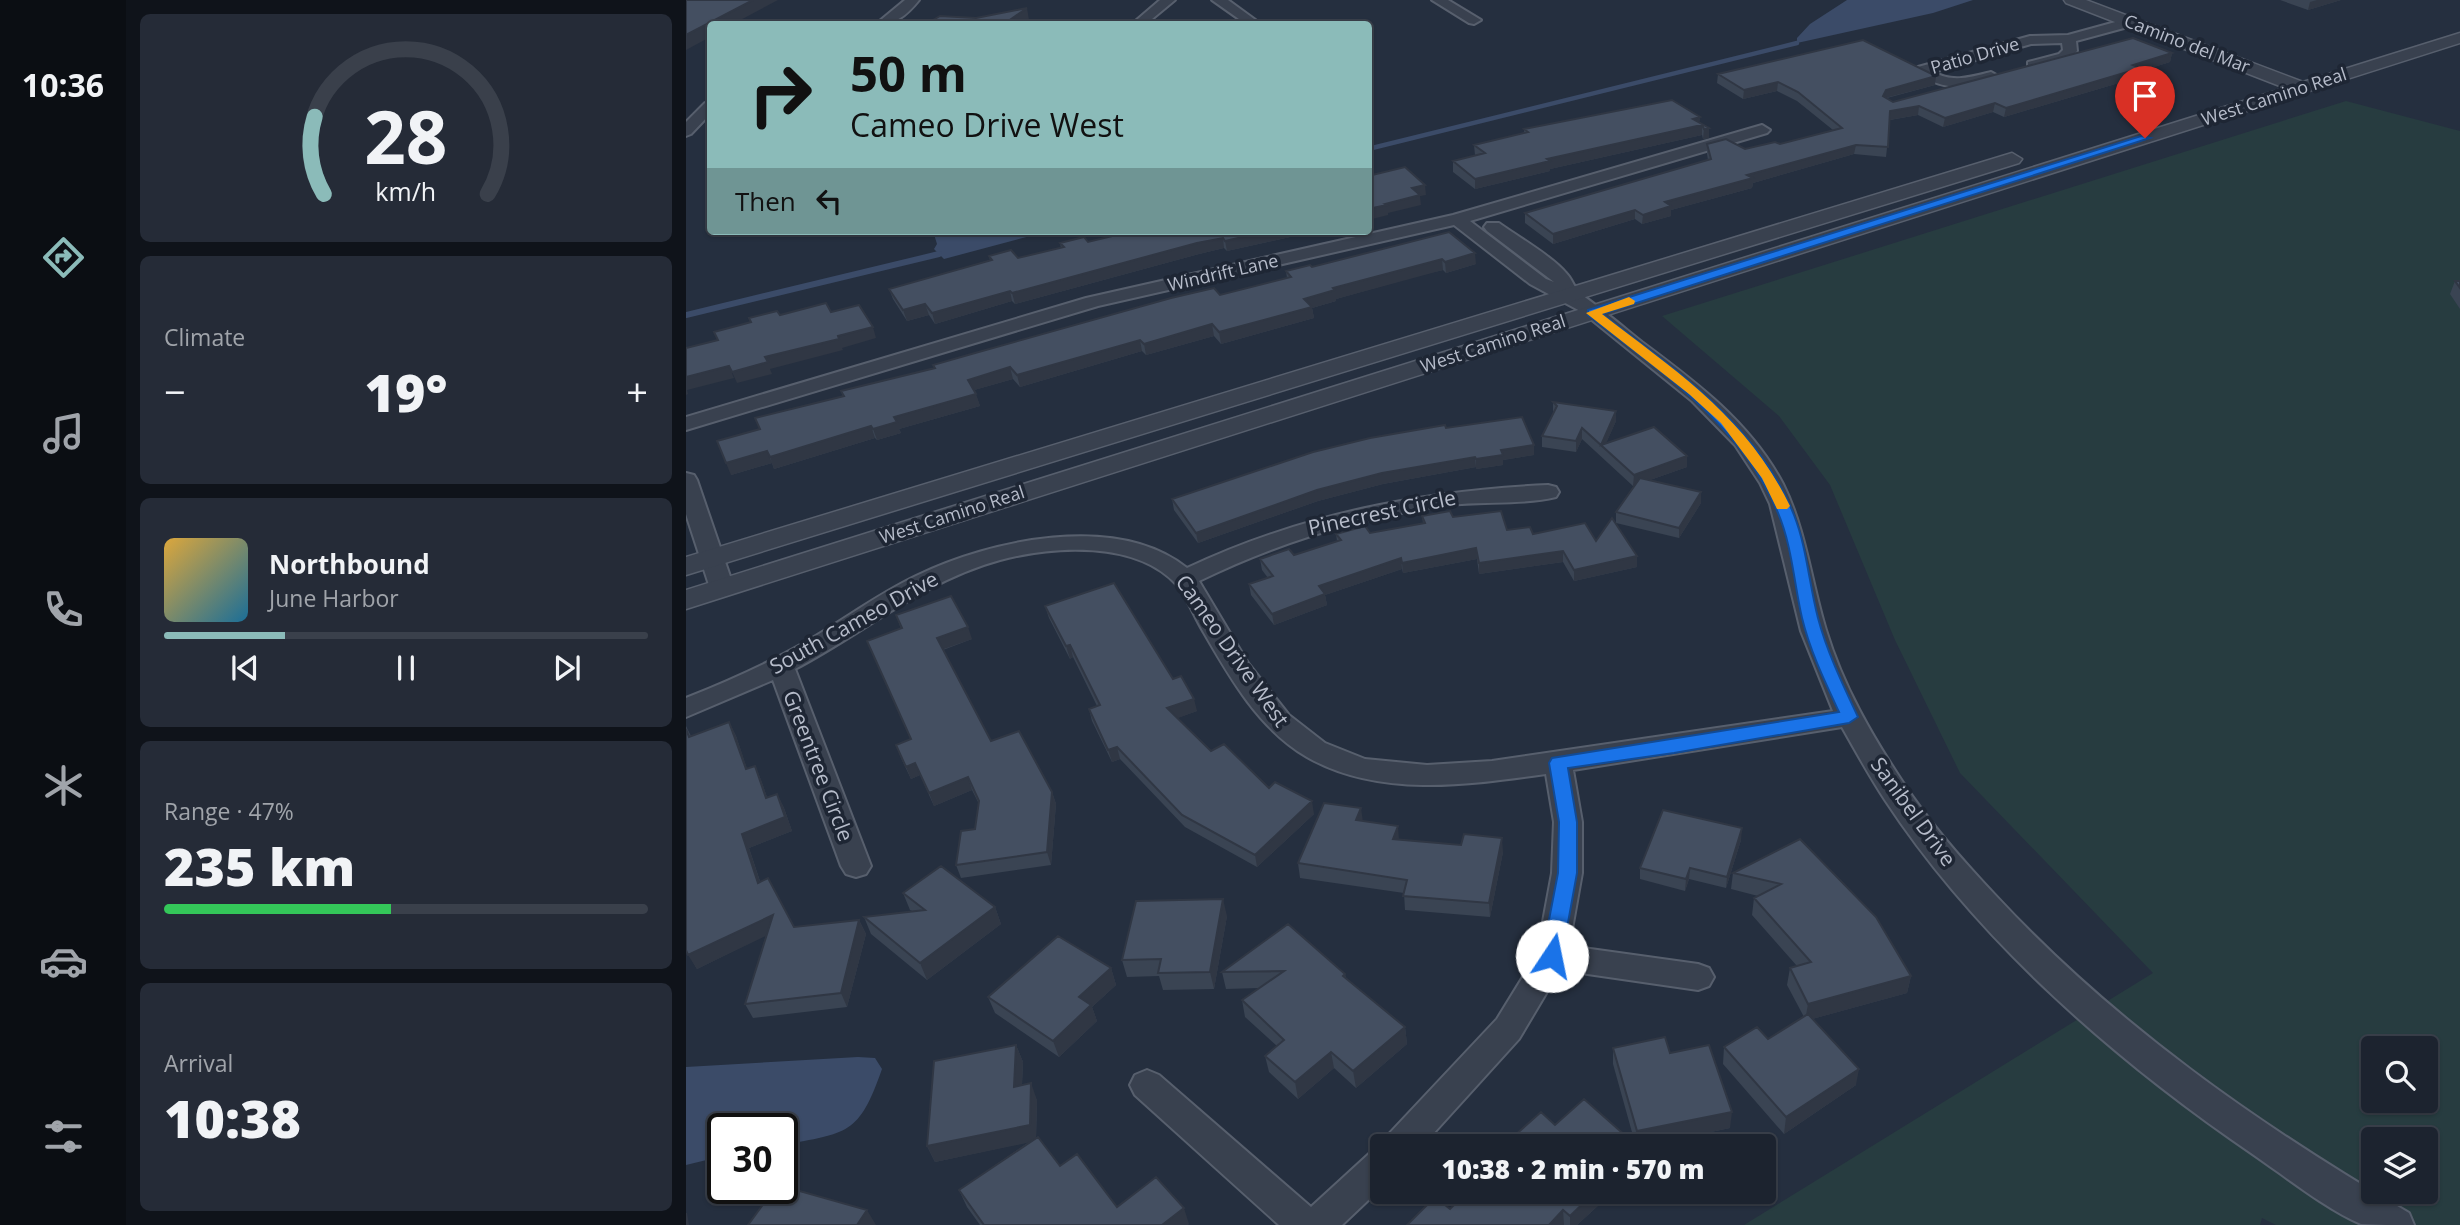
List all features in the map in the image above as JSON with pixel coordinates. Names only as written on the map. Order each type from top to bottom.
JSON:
[{"type":"street","points":[[887,21],[899,14],[912,0]]},
{"type":"street","points":[[1142,21],[1168,0]]},
{"type":"street","points":[[1219,0],[1250,21]]},
{"type":"street","points":[[1439,0],[1474,20]]},
{"type":"street","name":"Camino del Mar","points":[[2072,0],[2302,88]]},
{"type":"street","name":"West Camino Real","points":[[686,566],[2460,20]]},
{"type":"street","name":"Patio Drive","points":[[2069,40],[2070,51],[2064,57],[1964,83],[1943,82],[1923,70],[2029,40],[2069,40],[2130,22]]},
{"type":"street","name":"West Camino Real","points":[[686,600],[2460,38]]},
{"type":"street","points":[[1927,94],[1964,83]]},
{"type":"street","points":[[686,131],[707,109]]},
{"type":"street","name":"Windrift Lane","points":[[686,424],[1093,302],[1466,217],[1762,130]]},
{"type":"street","name":"Sanibel Drive","points":[[1466,217],[1539,283],[1570,295],[1694,391],[1726,421],[1768,477],[1787,515],[1811,619],[1828,670],[1849,717],[1914,820],[1964,882],[2025,947],[2098,1014],[2183,1083],[2295,1162],[2396,1225]]},
{"type":"street","points":[[686,480],[722,588]]},
{"type":"street","name":"Pinecrest Circle","points":[[1184,579],[1262,543],[1355,514],[1451,497],[1548,492]]},
{"type":"street","name":"South Cameo Drive","points":[[686,708],[781,667],[895,597],[953,569],[1027,547],[1070,544],[1109,546]]},
{"type":"street","name":"Cameo Drive West","points":[[1109,546],[1144,555],[1173,569],[1184,579],[1271,714],[1294,737],[1309,747],[1345,763],[1387,772],[1488,772],[1674,747],[1849,717]]},
{"type":"street","name":"Greentree Circle","points":[[781,667],[856,866]]},
{"type":"street","points":[[1412,1134],[1508,1029],[1552,956],[1567,873],[1568,822],[1558,763]]},
{"type":"street","points":[[1552,956],[1698,977]]},
{"type":"street","points":[[1147,1085],[1305,1225]]},
{"type":"street","points":[[1317,1225],[1370,1175]]},
{"type":"green space","points":[[2346,101],[2460,131],[2460,1225],[2276,1225],[2262,1218],[2260,1225],[1744,1225],[2153,973],[1960,773],[1895,640],[1830,485],[1779,416],[1662,316]]},
{"type":"water","points":[[1847,0],[1973,0],[1933,13],[1797,43],[1797,38],[1810,24]]},
{"type":"water","points":[[934,235],[1034,235],[944,259],[934,249],[937,244]]},
{"type":"water","points":[[858,1057],[875,1058],[882,1069],[874,1091],[858,1119],[837,1133],[798,1142],[798,1113],[707,1113],[707,1160],[686,1165],[686,1067]]},
{"type":"building","points":[[686,0],[753,0],[713,21],[707,21],[707,24],[686,35]]},
{"type":"building","points":[[1027,8],[1008,21],[914,21],[933,20],[940,16],[976,18]]},
{"type":"building","points":[[2133,38],[2172,53],[2133,65],[2141,68],[2006,108],[1995,103],[1945,118],[1919,106],[1890,111],[1888,147],[1856,145],[1747,175],[1753,178],[1665,202],[1671,206],[1643,215],[1635,210],[1553,234],[1525,213],[1711,159],[1707,144],[1726,139],[1745,149],[1775,142],[1780,144],[1842,128],[1798,92],[1778,82],[1744,90],[1718,74],[1863,40],[1936,76],[1886,90],[1883,96],[1893,102]]},
{"type":"building","points":[[1672,100],[1700,117],[1693,119],[1709,128],[1704,129],[1702,125],[1547,159],[1550,161],[1475,179],[1453,161],[1485,153],[1474,145],[1528,132],[1524,129]]},
{"type":"building","points":[[1405,167],[1425,185],[1412,188],[1420,195],[1372,208],[1372,175]]},
{"type":"building","points":[[1449,232],[1475,253],[1333,288],[1335,290],[1304,299],[1312,307],[1219,332],[1212,324],[1144,344],[1140,340],[1017,375],[1010,367],[968,380],[976,394],[894,417],[897,422],[873,429],[871,426],[770,457],[767,451],[726,463],[717,441],[760,429],[755,418],[844,396],[841,391],[935,368],[933,365],[1171,298],[1214,288],[1220,295],[1291,277],[1286,271],[1310,265],[1312,267]]},
{"type":"building","points":[[1117,235],[1251,235],[1197,243],[932,313],[925,304],[903,310],[889,289],[992,260],[989,256],[1011,250],[1018,258],[1064,247],[1060,243],[1084,237],[1088,242]]},
{"type":"building","points":[[826,303],[831,312],[859,305],[873,327],[838,336],[839,339],[765,357],[768,362],[732,372],[729,366],[686,377],[686,348],[718,340],[714,332],[751,322],[749,318],[777,311],[780,315]]},
{"type":"building","points":[[1553,402],[1616,411],[1601,445],[1654,427],[1687,456],[1634,475],[1582,428],[1576,441],[1542,436],[1557,406]]},
{"type":"building","points":[[1522,417],[1534,445],[1501,450],[1503,455],[1475,457],[1382,473],[1317,490],[1196,533],[1172,499],[1313,452],[1370,438],[1445,425],[1446,428]]},
{"type":"building","points":[[1640,478],[1701,492],[1679,528],[1616,512]]},
{"type":"building","points":[[1450,511],[1453,517],[1501,511],[1507,530],[1530,527],[1533,534],[1585,523],[1596,541],[1612,518],[1637,556],[1574,570],[1563,551],[1479,563],[1476,548],[1402,563],[1401,558],[1319,586],[1325,594],[1272,614],[1249,584],[1273,576],[1260,559],[1289,549],[1294,555],[1341,540],[1336,534],[1365,526],[1370,533],[1425,523],[1422,516]]},
{"type":"building","points":[[1114,583],[1173,679],[1181,676],[1194,699],[1167,708],[1211,751],[1224,744],[1269,788],[1275,782],[1312,801],[1255,855],[1182,815],[1117,747],[1108,750],[1089,709],[1100,705],[1070,645],[1066,646],[1045,606]]},
{"type":"building","points":[[951,596],[968,627],[937,638],[991,741],[1019,731],[1052,792],[1047,852],[956,865],[961,831],[975,829],[979,801],[968,777],[929,793],[915,763],[906,767],[896,745],[911,739],[867,641],[902,628],[896,615]]},
{"type":"building","points":[[729,722],[746,769],[755,766],[766,798],[777,794],[785,817],[742,834],[758,883],[768,878],[794,927],[859,920],[841,993],[745,1004],[773,915],[688,955],[686,729],[689,737]]},
{"type":"building","points":[[1324,803],[1361,808],[1356,820],[1398,826],[1393,839],[1461,845],[1464,834],[1502,838],[1489,903],[1403,896],[1407,880],[1298,863]]},
{"type":"building","points":[[1663,810],[1742,828],[1727,877],[1690,868],[1686,879],[1640,868]]},
{"type":"building","points":[[1800,839],[1876,917],[1911,976],[1808,1004],[1790,968],[1811,962],[1754,898],[1781,884],[1733,873]]},
{"type":"building","points":[[941,866],[995,907],[920,963],[864,917],[925,910],[903,893]]},
{"type":"building","points":[[1223,899],[1210,972],[1158,973],[1161,959],[1122,960],[1136,901]]},
{"type":"building","points":[[1288,924],[1345,974],[1343,976],[1405,1027],[1353,1071],[1331,1052],[1295,1082],[1265,1056],[1284,1040],[1242,1000],[1284,971],[1222,972]]},
{"type":"building","points":[[1058,936],[1111,968],[1079,997],[1091,1005],[1053,1041],[988,997]]},
{"type":"building","points":[[1808,1014],[1859,1069],[1786,1117],[1724,1047],[1757,1027],[1768,1039]]},
{"type":"building","points":[[1665,1037],[1670,1053],[1709,1045],[1732,1112],[1637,1131],[1613,1048]]},
{"type":"building","points":[[1016,1045],[1014,1087],[1031,1083],[1030,1125],[927,1146],[934,1061]]},
{"type":"building","points":[[1584,1099],[1624,1134],[1516,1134],[1541,1112],[1555,1125]]},
{"type":"building","points":[[1038,1137],[1060,1166],[1077,1154],[1117,1207],[1156,1177],[1184,1208],[1162,1225],[984,1225],[959,1190]]},
{"type":"building","points":[[798,1191],[867,1210],[857,1225],[748,1225],[763,1204],[798,1204]]},
{"type":"building","points":[[1428,1204],[1444,1204],[1450,1209],[1455,1204],[1582,1204],[1570,1216],[1563,1210],[1549,1225],[1407,1225]]},
{"type":"waterway","points":[[1372,148],[1797,43]]},
{"type":"waterway","points":[[686,315],[939,254]]},
{"type":"slow traffic","points":[[1629,301],[1592,313],[1694,391],[1726,421],[1768,477],[1782,506]]},
{"type":"route","points":[[1552,956],[1567,873],[1568,822],[1558,763],[1674,747],[1849,717],[1828,670],[1811,619],[1787,515],[1768,477],[1726,421],[1694,391],[1592,313],[2145,138]]}]
